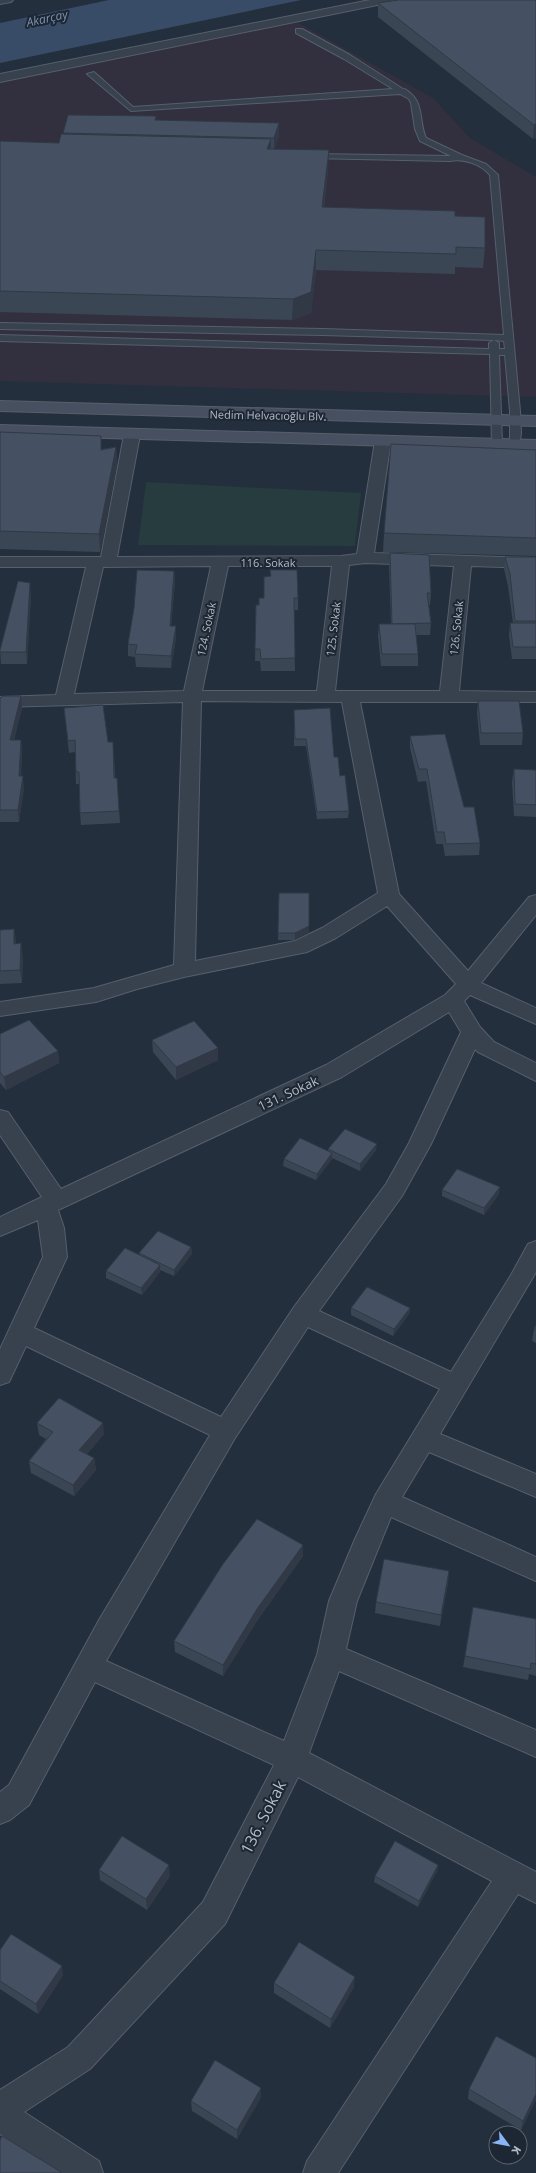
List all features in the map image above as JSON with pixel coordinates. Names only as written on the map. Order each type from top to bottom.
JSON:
[{"type":"main road","name":"Nedim Helvacıoğlu Blv.","points":[[0,406],[235,414],[536,421]]},
{"type":"main road","name":"Nedim Helvacıoğlu Blv.","points":[[0,430],[132,435],[536,445]]},
{"type":"street","points":[[0,1],[7,0]]},
{"type":"street","points":[[0,78],[387,0]]},
{"type":"street","points":[[64,700],[102,562],[132,435]]},
{"type":"street","points":[[365,558],[383,441]]},
{"type":"street","name":"116. Sokak","points":[[0,562],[341,561],[365,558],[536,563]]},
{"type":"street","name":"126. Sokak","points":[[449,696],[462,560]]},
{"type":"street","name":"125. Sokak","points":[[325,696],[341,561]]},
{"type":"street","name":"124. Sokak","points":[[184,970],[192,696],[220,562]]},
{"type":"street","points":[[0,702],[192,696],[536,697]]},
{"type":"street","points":[[350,696],[389,896],[468,985],[536,1017]]},
{"type":"street","points":[[0,1010],[96,995],[132,983],[184,970],[300,947],[329,933],[389,896]]},
{"type":"street","name":"131. Sokak","points":[[0,1227],[334,1071],[452,1000],[468,985],[536,902]]},
{"type":"street","points":[[452,1000],[472,1032],[486,1047],[536,1073]]},
{"type":"street","points":[[0,1810],[19,1795],[88,1666],[226,1431],[303,1314],[394,1190],[420,1144],[472,1032]]},
{"type":"street","points":[[0,1118],[50,1203],[55,1257],[21,1333],[0,1375]]},
{"type":"street","name":"136. Sokak","points":[[0,2109],[79,2058],[214,1913],[292,1759],[331,1655],[343,1601],[385,1502],[519,1282],[536,1250]]},
{"type":"street","points":[[303,1314],[456,1385]]},
{"type":"street","points":[[21,1333],[226,1431]]},
{"type":"street","points":[[424,1439],[536,1486]]},
{"type":"street","points":[[385,1502],[536,1569]]},
{"type":"street","points":[[331,1655],[536,1744]]},
{"type":"street","points":[[88,1666],[292,1759],[524,1881],[319,2173]]},
{"type":"street","points":[[0,2115],[87,2173]]},
{"type":"lane","points":[[300,31],[404,91],[415,103],[420,133],[423,139],[461,157],[480,163],[490,169],[494,175],[501,229],[510,352],[517,421],[515,445]]},
{"type":"lane","points":[[91,74],[131,109],[404,91]]},
{"type":"lane","points":[[297,156],[450,159],[461,157]]},
{"type":"lane","points":[[0,326],[323,332],[509,338]]},
{"type":"lane","points":[[0,338],[510,352]]},
{"type":"lane","points":[[494,338],[498,420],[497,444]]},
{"type":"shaded area","points":[[297,22],[433,98],[470,138],[536,177],[536,397],[0,381],[0,79]]},
{"type":"green space","points":[[146,482],[361,493],[355,546],[138,545]]},
{"type":"water","name":"Akarçay","points":[[109,0],[301,0],[0,63],[0,23]]},
{"type":"building","points":[[398,0],[536,0],[536,124],[534,125],[378,3]]},
{"type":"building","points":[[68,115],[156,116],[155,120],[279,123],[274,138],[63,133]]},
{"type":"building","points":[[61,134],[271,139],[267,149],[329,150],[322,207],[455,211],[455,216],[485,217],[485,248],[456,247],[456,254],[316,250],[311,292],[293,299],[0,291],[0,141],[59,143]]},
{"type":"building","points":[[0,432],[101,436],[101,450],[116,447],[99,534],[0,531]]},
{"type":"building","points":[[391,444],[536,450],[536,538],[384,533]]},
{"type":"building","points":[[390,553],[429,555],[431,593],[427,593],[431,623],[392,624]]},
{"type":"building","points":[[505,557],[536,557],[536,621],[515,621],[510,574]]},
{"type":"building","points":[[137,570],[174,571],[170,626],[176,626],[171,656],[135,654],[137,645],[128,644],[134,608]]},
{"type":"building","points":[[270,570],[297,570],[298,598],[294,598],[295,658],[261,659],[260,649],[255,649],[256,605],[259,605],[259,598],[264,598],[264,577],[271,576]]},
{"type":"building","points":[[18,581],[30,583],[26,652],[0,652],[0,650]]},
{"type":"building","points":[[510,623],[536,623],[536,647],[513,647]]},
{"type":"building","points":[[379,624],[415,624],[418,654],[382,654]]},
{"type":"building","points":[[3,696],[21,696],[10,740],[21,740],[19,776],[23,776],[18,810],[0,810],[0,698]]},
{"type":"building","points":[[478,701],[519,701],[523,733],[481,733]]},
{"type":"building","points":[[103,705],[108,742],[113,742],[114,778],[117,778],[119,811],[80,813],[79,772],[76,772],[75,740],[68,741],[64,708]]},
{"type":"building","points":[[330,708],[334,757],[338,757],[340,776],[345,775],[349,811],[317,812],[306,739],[295,739],[294,710]]},
{"type":"building","points":[[445,734],[464,807],[474,807],[480,843],[446,844],[444,832],[437,832],[427,769],[419,769],[410,736]]},
{"type":"building","points":[[514,769],[536,770],[536,805],[515,804]]},
{"type":"building","points":[[279,893],[309,893],[309,926],[295,933],[278,933]]},
{"type":"building","points":[[14,929],[14,944],[21,943],[20,970],[0,971],[0,930]]},
{"type":"building","points":[[29,1020],[58,1051],[4,1077],[0,1072],[0,1034]]},
{"type":"building","points":[[194,1021],[218,1048],[176,1067],[152,1040]]},
{"type":"building","points":[[345,1129],[377,1144],[360,1164],[328,1149]]},
{"type":"building","points":[[300,1138],[332,1153],[317,1174],[284,1159]]},
{"type":"building","points":[[457,1169],[500,1187],[484,1208],[442,1190]]},
{"type":"building","points":[[158,1231],[191,1247],[174,1270],[139,1253]]},
{"type":"building","points":[[125,1248],[160,1265],[141,1288],[106,1271]]},
{"type":"building","points":[[367,1287],[410,1308],[394,1329],[351,1308]]},
{"type":"building","points":[[59,1398],[103,1423],[79,1450],[94,1458],[73,1485],[29,1461],[53,1432],[37,1423]]},
{"type":"building","points":[[257,1519],[303,1545],[257,1609],[223,1665],[174,1641],[223,1564]]},
{"type":"building","points":[[384,1559],[449,1571],[441,1615],[376,1602]]},
{"type":"building","points":[[473,1607],[536,1619],[536,1664],[531,1663],[530,1669],[465,1656]]},
{"type":"building","points":[[122,1836],[169,1865],[146,1899],[99,1870]]},
{"type":"building","points":[[395,1841],[438,1865],[419,1901],[375,1876]]},
{"type":"building","points":[[11,1934],[62,1966],[36,2004],[0,1981],[0,1950]]},
{"type":"building","points":[[299,1942],[355,1977],[331,2019],[274,1983]]},
{"type":"building","points":[[496,2036],[536,2058],[536,2094],[523,2121],[469,2089]]},
{"type":"building","points":[[215,2060],[261,2088],[237,2130],[191,2101]]},
{"type":"building","points":[[2,2136],[61,2172],[0,2173],[0,2140]]}]
